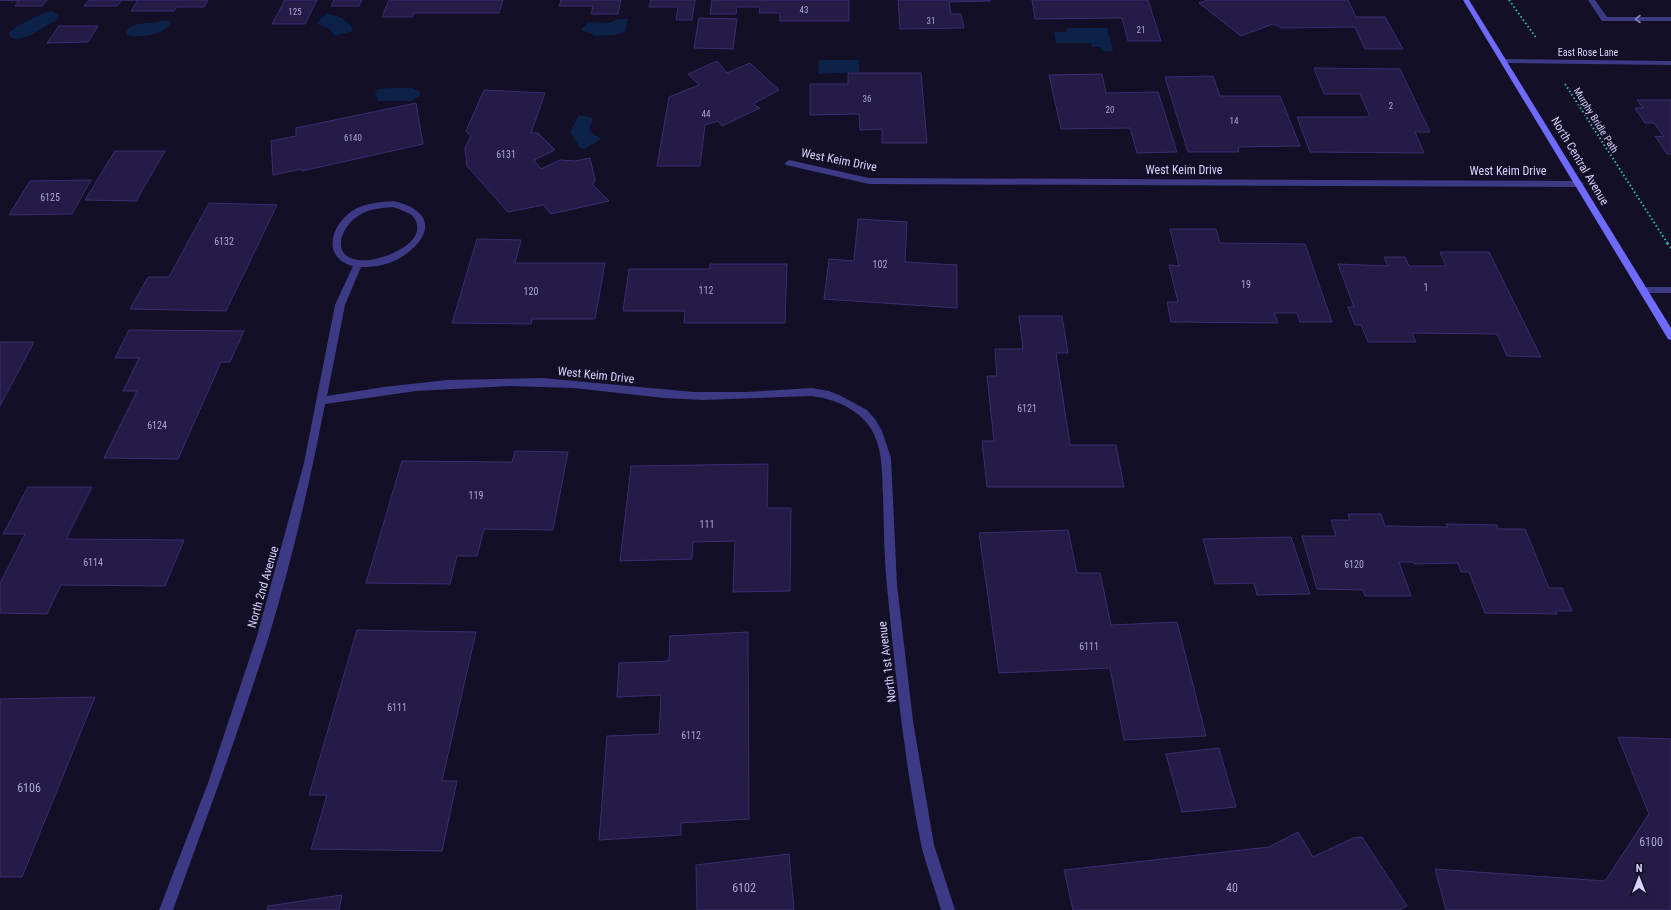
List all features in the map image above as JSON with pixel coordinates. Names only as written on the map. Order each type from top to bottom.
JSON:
[{"type":"main road","name":"North Central Avenue","points":[[1466,0],[1580,184],[1671,336]]},
{"type":"street","points":[[1591,0],[1605,19],[1671,19]]},
{"type":"street","name":"East Rose Lane","points":[[1504,61],[1671,63]]},
{"type":"street","name":"West Keim Drive","points":[[789,163],[869,181],[1580,184]]},
{"type":"street","points":[[394,204],[407,207],[415,213],[420,220],[421,230],[417,240],[410,249],[385,262],[358,264],[346,260],[338,253],[335,244],[337,233],[343,223],[354,214],[366,208],[380,205],[394,204]]},
{"type":"street","name":"North 2nd Avenue","points":[[166,910],[216,775],[263,636],[293,528],[322,401],[340,305],[358,264]]},
{"type":"street","points":[[1643,290],[1671,290]]},
{"type":"street","name":"West Keim Drive","points":[[322,401],[373,392],[424,386],[523,382],[574,384],[648,393],[692,396],[747,396],[789,391],[807,391],[836,398],[864,413]]},
{"type":"street","name":"North 1st Avenue","points":[[864,413],[881,440],[886,458],[892,585],[907,721],[928,845],[948,910]]},
{"type":"path","name":"Murphy Bridle Path","points":[[1509,0],[1553,62],[1610,156],[1671,248]]},
{"type":"water","points":[[52,11],[59,16],[50,24],[25,37],[10,37],[9,33],[17,27],[36,16]]},
{"type":"water","points":[[327,14],[335,15],[343,19],[349,24],[353,31],[334,36],[330,29],[316,23]]},
{"type":"water","points":[[617,19],[628,19],[625,31],[617,35],[593,36],[594,35],[583,31],[582,29],[588,22],[610,23]]},
{"type":"water","points":[[170,21],[170,24],[156,34],[132,36],[127,35],[126,33],[132,26]]},
{"type":"water","points":[[1067,28],[1107,28],[1113,51],[1101,51],[1100,47],[1092,47],[1091,43],[1056,43],[1054,32],[1067,32]]},
{"type":"water","points":[[819,60],[859,60],[859,72],[818,74]]},
{"type":"water","points":[[412,88],[420,92],[420,96],[411,101],[378,101],[375,93],[378,89]]},
{"type":"water","points":[[579,115],[593,118],[589,130],[601,139],[584,149],[580,148],[570,132]]},
{"type":"building","points":[[0,0],[47,0],[42,6],[15,6],[19,1]]},
{"type":"building","points":[[89,0],[122,0],[117,6],[84,6]]},
{"type":"building","points":[[138,0],[208,0],[204,7],[177,7],[174,11],[131,11]]},
{"type":"building","points":[[285,0],[317,0],[305,24],[272,24]]},
{"type":"building","points":[[334,0],[362,0],[359,6],[331,6]]},
{"type":"building","points":[[389,0],[503,0],[499,13],[414,13],[412,17],[382,17]]},
{"type":"building","points":[[561,0],[621,0],[618,14],[591,14],[593,6],[559,6]]},
{"type":"building","points":[[651,0],[695,0],[692,20],[676,20],[678,7],[649,7]]},
{"type":"building","points":[[712,0],[849,0],[849,21],[780,21],[780,13],[759,13],[760,7],[737,7],[736,14],[710,14]]},
{"type":"building","points":[[898,0],[990,1],[949,2],[951,14],[961,14],[964,28],[900,29]]},
{"type":"building","points":[[1032,0],[1148,0],[1161,41],[1128,41],[1122,18],[1035,19]]},
{"type":"building","points":[[1207,0],[1348,0],[1356,17],[1385,17],[1403,49],[1365,49],[1355,27],[1282,28],[1273,24],[1241,36],[1199,3]]},
{"type":"building","points":[[699,18],[737,19],[733,49],[694,48]]},
{"type":"building","points":[[59,26],[98,26],[88,42],[47,43]]},
{"type":"building","points":[[717,61],[727,73],[750,63],[779,90],[753,104],[760,108],[722,126],[718,121],[705,125],[700,166],[657,166],[669,97],[699,85],[688,74]]},
{"type":"building","points":[[1314,68],[1400,69],[1430,132],[1415,132],[1424,153],[1310,152],[1297,117],[1370,117],[1360,94],[1324,94]]},
{"type":"building","points":[[848,73],[921,73],[927,143],[882,143],[882,129],[860,130],[859,114],[810,115],[810,84],[848,84]]},
{"type":"building","points":[[1102,74],[1106,93],[1158,92],[1177,152],[1137,153],[1130,128],[1061,129],[1049,75]]},
{"type":"building","points":[[1213,76],[1220,96],[1280,96],[1300,146],[1238,147],[1239,152],[1188,152],[1165,77]]},
{"type":"building","points":[[484,90],[545,93],[531,133],[538,133],[555,150],[534,160],[541,169],[560,160],[575,161],[590,158],[595,180],[593,185],[609,201],[551,214],[543,205],[508,212],[467,166],[465,148],[471,136],[466,131]]},
{"type":"building","points":[[1637,100],[1671,100],[1671,154],[1667,154],[1655,136],[1664,137],[1654,123],[1645,123],[1635,108],[1643,108]]},
{"type":"building","points":[[416,103],[423,144],[302,171],[302,169],[273,175],[271,141],[296,136],[296,128]]},
{"type":"building","points":[[115,151],[165,151],[136,201],[85,200]]},
{"type":"building","points":[[91,180],[72,214],[9,215],[30,181]]},
{"type":"building","points":[[209,203],[277,205],[226,311],[130,309],[148,277],[169,277]]},
{"type":"building","points":[[858,219],[907,222],[905,262],[957,265],[957,308],[824,299],[829,259],[854,261]]},
{"type":"building","points":[[1170,229],[1216,229],[1220,243],[1305,244],[1332,322],[1300,322],[1297,313],[1274,313],[1278,323],[1171,322],[1167,302],[1178,302],[1169,265],[1179,266]]},
{"type":"building","points":[[477,239],[521,240],[515,263],[605,263],[595,319],[532,319],[531,324],[452,323]]},
{"type":"building","points":[[1440,252],[1489,252],[1541,357],[1507,356],[1497,334],[1412,333],[1416,342],[1368,342],[1361,325],[1355,325],[1348,307],[1354,307],[1338,264],[1388,266],[1384,257],[1405,257],[1409,266],[1446,266]]},
{"type":"building","points":[[710,264],[787,264],[785,323],[684,323],[685,311],[623,311],[629,269],[710,269]]},
{"type":"building","points":[[1019,316],[1062,316],[1068,353],[1056,353],[1070,445],[1116,445],[1124,487],[987,487],[982,441],[994,441],[987,376],[997,376],[995,349],[1023,349]]},
{"type":"building","points":[[129,330],[244,331],[230,362],[221,362],[178,459],[104,458],[137,391],[123,391],[139,358],[115,358]]},
{"type":"building","points":[[0,342],[34,342],[0,406]]},
{"type":"building","points":[[515,451],[568,452],[553,530],[484,529],[477,556],[457,556],[450,584],[366,583],[402,461],[512,462]]},
{"type":"building","points":[[768,464],[767,508],[791,508],[790,591],[733,592],[735,541],[693,542],[692,559],[620,561],[631,466]]},
{"type":"building","points":[[28,487],[92,487],[66,539],[184,540],[165,586],[61,585],[47,614],[0,613],[0,583],[25,534],[3,534]]},
{"type":"building","points":[[1348,514],[1381,514],[1385,526],[1448,527],[1446,524],[1497,525],[1498,529],[1525,529],[1549,588],[1562,588],[1572,611],[1555,611],[1557,614],[1485,613],[1469,572],[1461,572],[1458,563],[1414,564],[1413,562],[1399,562],[1411,596],[1365,596],[1363,590],[1317,589],[1302,536],[1336,536],[1331,520],[1350,520]]},
{"type":"building","points":[[1068,530],[1077,573],[1100,573],[1111,625],[1177,622],[1206,736],[1124,740],[1110,668],[999,673],[979,533]]},
{"type":"building","points":[[1291,537],[1310,594],[1257,595],[1254,583],[1215,584],[1203,539]]},
{"type":"building","points":[[357,630],[476,632],[442,781],[457,781],[442,851],[311,849],[327,795],[309,795]]},
{"type":"building","points":[[748,632],[749,819],[681,823],[681,835],[599,840],[607,736],[659,734],[661,695],[617,697],[619,663],[669,661],[670,636]]},
{"type":"building","points":[[95,697],[22,877],[0,877],[0,699]]},
{"type":"building","points":[[1618,737],[1671,739],[1671,910],[1446,910],[1435,869],[1605,881],[1649,814]]},
{"type":"building","points":[[1219,748],[1236,807],[1182,812],[1166,754]]},
{"type":"building","points":[[1298,832],[1313,857],[1353,838],[1362,837],[1407,906],[1399,910],[1073,910],[1064,870],[1269,847]]},
{"type":"building","points":[[789,854],[794,910],[697,910],[696,865]]},
{"type":"building","points":[[342,895],[339,910],[267,910],[268,906]]}]
